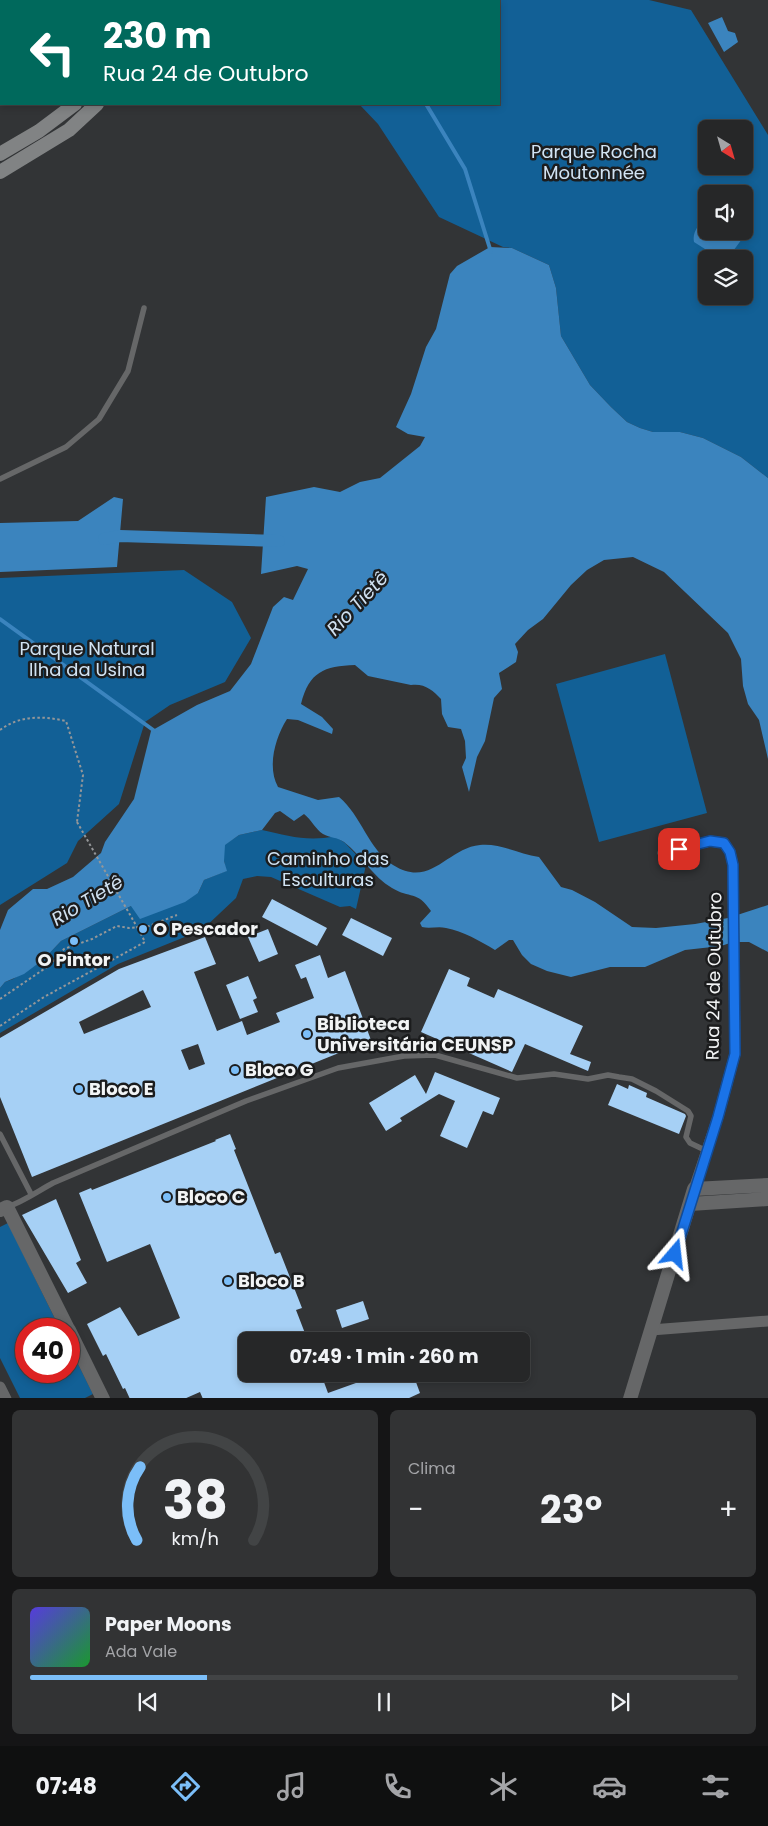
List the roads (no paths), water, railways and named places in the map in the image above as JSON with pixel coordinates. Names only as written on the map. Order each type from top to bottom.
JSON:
[{"type":"main road","points":[[0,154],[39,131],[75,105]]},
{"type":"main road","points":[[0,172],[69,130],[96,105]]},
{"type":"street","name":"Rua 24 de Outubro","points":[[630,1398],[718,1117],[735,1054],[735,903],[733,865],[730,852],[724,843],[710,841],[664,853]]},
{"type":"street","points":[[694,1189],[768,1185]]},
{"type":"street","points":[[690,1204],[768,1199]]},
{"type":"street","points":[[4,1208],[62,1318]]},
{"type":"street","points":[[651,1330],[768,1321]]},
{"type":"street","points":[[80,1353],[103,1398]]},
{"type":"street","points":[[0,1387],[6,1398]]},
{"type":"lane","points":[[0,479],[66,447],[99,419],[128,371],[144,308]]},
{"type":"lane","points":[[4,1208],[20,1203],[31,1194],[246,1101],[338,1068],[404,1056],[435,1055],[516,1078],[554,1074],[588,1079],[608,1075],[632,1079],[656,1091],[688,1112],[691,1116],[686,1137],[690,1143],[707,1151]]},
{"type":"lane","points":[[0,1134],[31,1194]]},
{"type":"water","points":[[722,17],[728,31],[735,33],[738,42],[724,52],[708,23]]},
{"type":"water","points":[[698,228],[698,240],[741,240],[734,250],[707,250],[694,242],[695,232]]},
{"type":"water","name":"Rio Tietê","points":[[490,247],[512,248],[549,265],[556,288],[561,336],[590,385],[627,422],[653,432],[680,432],[703,438],[741,457],[768,478],[768,759],[759,720],[748,704],[743,686],[741,659],[728,633],[664,572],[633,557],[604,560],[587,570],[571,585],[543,619],[528,630],[515,644],[518,652],[516,662],[499,673],[502,689],[494,698],[485,741],[477,757],[469,792],[462,767],[466,758],[465,741],[461,729],[448,727],[442,714],[441,699],[424,686],[368,676],[355,665],[326,669],[313,678],[308,685],[301,704],[322,717],[333,729],[332,734],[298,720],[287,719],[279,735],[274,753],[273,771],[278,787],[318,800],[339,797],[347,804],[371,842],[385,859],[406,871],[418,872],[429,870],[468,848],[480,845],[502,847],[539,857],[561,887],[572,890],[595,902],[632,927],[656,928],[695,924],[728,918],[768,905],[768,952],[749,942],[733,942],[721,946],[685,950],[645,967],[610,967],[571,977],[547,971],[531,964],[522,955],[513,940],[509,940],[495,950],[459,931],[443,927],[422,927],[420,923],[431,911],[422,900],[398,891],[385,883],[344,842],[323,834],[304,814],[294,821],[280,811],[275,813],[262,830],[239,835],[225,845],[224,861],[227,871],[204,880],[198,893],[185,902],[140,919],[131,906],[61,941],[44,959],[24,974],[5,982],[0,988],[0,930],[8,910],[33,889],[47,889],[73,877],[101,853],[105,842],[134,799],[151,731],[197,705],[230,691],[251,664],[273,607],[284,597],[293,600],[308,569],[297,566],[261,574],[266,497],[314,487],[340,492],[360,482],[380,478],[420,446],[425,437],[408,434],[396,427],[411,394],[426,347],[436,329],[450,274],[457,266]]},
{"type":"water","points":[[114,497],[123,499],[117,567],[0,572],[0,523],[78,521]]},
{"type":"waterway","points":[[427,105],[465,169],[491,252]]},
{"type":"waterway","points":[[104,539],[120,536],[279,541]]},
{"type":"waterway","points":[[0,619],[156,732]]},
{"type":"place","name":"O Pescador","points":[[143,929]]},
{"type":"place","name":"O Pintor","points":[[74,941]]},
{"type":"place","name":"Biblioteca Universitária CEUNSP","points":[[307,1034]]},
{"type":"place","name":"Bloco G","points":[[235,1070]]},
{"type":"place","name":"Bloco E","points":[[79,1089]]},
{"type":"place","name":"Bloco C","points":[[167,1197]]},
{"type":"place","name":"Bloco B","points":[[228,1281]]},
{"type":"park label","name":"Parque Rocha Moutonnée","points":[[594,162]]},
{"type":"park label","name":"Parque Natural Ilha da Usina","points":[[87,660]]},
{"type":"park label","name":"Caminho das Esculturas","points":[[328,870]]}]
